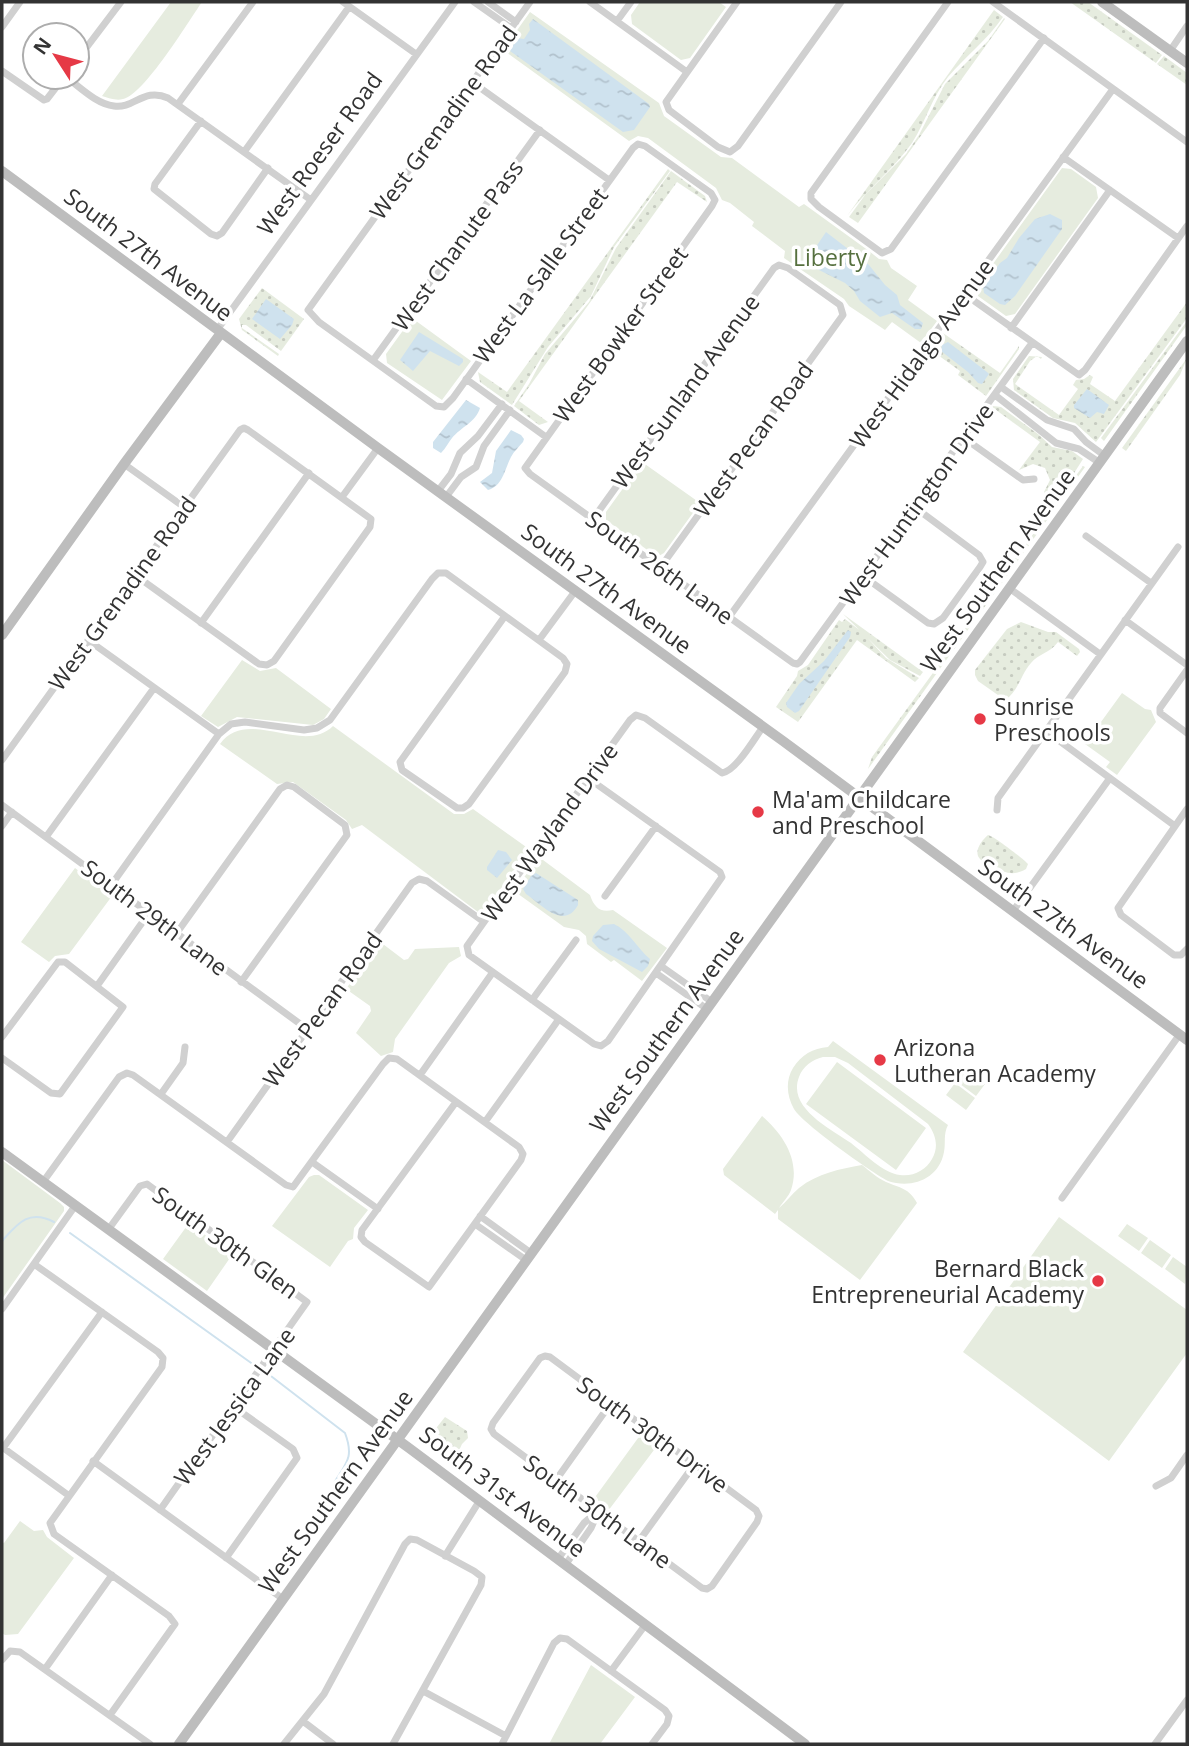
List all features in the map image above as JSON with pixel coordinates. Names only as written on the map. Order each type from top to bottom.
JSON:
[{"type":"main road","points":[[1105,3],[1187,63]]},
{"type":"main road","name":"South 27th Avenue","points":[[2,171],[1184,1037]]},
{"type":"main road","name":"West Roeser Road","points":[[2,635],[219,331]]},
{"type":"main road","name":"West Southern Avenue","points":[[179,1744],[1187,341]]},
{"type":"main road","name":"South 31st Avenue","points":[[2,1152],[480,1500],[805,1744]]},
{"type":"street","points":[[2,27],[20,2]]},
{"type":"street","points":[[91,42],[121,2]]},
{"type":"street","points":[[178,104],[253,2]]},
{"type":"street","name":"West Roeser Road","points":[[219,331],[455,2]]},
{"type":"street","points":[[474,2],[513,25]]},
{"type":"street","points":[[488,2],[513,25]]},
{"type":"street","name":"West Grenadine Road","points":[[374,359],[319,322],[308,310],[530,2]]},
{"type":"street","points":[[590,2],[687,72]]},
{"type":"street","points":[[617,21],[631,2]]},
{"type":"street","points":[[737,2],[666,102],[669,110],[718,147],[730,152],[738,146],[841,2]]},
{"type":"street","points":[[948,2],[813,189],[810,197],[819,207],[884,253],[891,249],[1044,38]]},
{"type":"street","points":[[995,2],[1005,5],[1044,38],[1187,142]]},
{"type":"street","points":[[244,152],[346,4],[416,54]]},
{"type":"street","points":[[1170,51],[1187,26]]},
{"type":"street","points":[[2,71],[21,84]]},
{"type":"street","points":[[472,82],[609,180]]},
{"type":"street","name":"West Hidalgo Avenue","points":[[729,617],[1112,89]]},
{"type":"street","points":[[31,91],[44,100],[54,91]]},
{"type":"street","points":[[85,91],[115,107],[152,94],[161,95],[178,104],[311,200]]},
{"type":"street","points":[[201,121],[154,189],[211,234],[217,236],[222,233],[268,169]]},
{"type":"street","name":"West Chanute Pass","points":[[374,359],[540,130]]},
{"type":"street","name":"West La Salle Street","points":[[374,359],[436,406],[444,407],[638,144],[645,146],[711,192],[715,200]]},
{"type":"street","points":[[1063,157],[1178,239]]},
{"type":"street","points":[[1011,328],[1110,190]]},
{"type":"street","name":"West Bowker Street","points":[[525,468],[715,200]]},
{"type":"street","points":[[963,293],[1079,375],[1086,369],[1187,226]]},
{"type":"street","name":"West Pecan Road","points":[[660,568],[843,315],[840,305],[788,268],[779,265]]},
{"type":"street","name":"West Sunland Avenue","points":[[593,519],[771,272],[779,265]]},
{"type":"street","name":"West Huntington Drive","points":[[797,664],[1032,343]]},
{"type":"street","points":[[466,379],[546,437]]},
{"type":"street","points":[[1001,387],[1046,420],[1072,427],[1102,459]]},
{"type":"street","points":[[995,395],[1056,443],[1076,447],[1102,459]]},
{"type":"street","points":[[442,494],[460,453],[478,436],[502,404]]},
{"type":"street","points":[[442,494],[476,467],[484,446],[510,410]]},
{"type":"street","name":"West Grenadine Road","points":[[2,760],[244,428],[309,473]]},
{"type":"street","points":[[964,438],[1023,480],[1034,479]]},
{"type":"street","points":[[342,497],[378,448]]},
{"type":"street","points":[[124,464],[184,507]]},
{"type":"street","name":"South 26th Lane","points":[[525,468],[660,568],[797,664]]},
{"type":"street","points":[[135,575],[201,623],[258,664],[267,665],[274,661],[370,527],[370,519],[309,473],[201,623]]},
{"type":"street","points":[[863,576],[928,623],[938,624],[983,562],[977,553],[913,506]]},
{"type":"street","points":[[1086,536],[1151,583]]},
{"type":"street","points":[[997,810],[998,798],[1178,547]]},
{"type":"street","points":[[112,884],[219,734],[231,724],[245,722],[304,730],[317,728],[330,720],[438,573],[446,573],[563,658],[567,664],[565,672],[470,804],[457,808],[402,769],[400,762],[505,616]]},
{"type":"street","points":[[1009,588],[1100,654]]},
{"type":"street","points":[[539,640],[576,590]]},
{"type":"street","points":[[1125,620],[1187,665]]},
{"type":"street","points":[[88,640],[219,734]]},
{"type":"street","points":[[1187,670],[1160,708],[1160,713],[1187,733]]},
{"type":"street","points":[[46,837],[154,688]]},
{"type":"street","name":"West Wayland Drive","points":[[494,972],[469,955],[467,946],[629,720],[636,715],[645,718],[718,771],[726,772],[733,767],[763,727]]},
{"type":"street","points":[[1046,731],[1175,826]]},
{"type":"street","points":[[420,1075],[494,972],[594,1044],[601,1046],[608,1041],[722,877],[720,872],[588,778]]},
{"type":"street","points":[[1013,912],[1110,778]]},
{"type":"street","points":[[176,934],[280,789],[287,785],[294,787],[335,817],[345,825],[346,835],[241,982]]},
{"type":"street","name":"South 29th Lane","points":[[2,805],[307,1029]]},
{"type":"street","points":[[1184,952],[1174,955],[1118,911],[1119,904],[1187,809]]},
{"type":"street","points":[[2,826],[12,812]]},
{"type":"street","points":[[605,896],[656,826]]},
{"type":"street","name":"West Pecan Road","points":[[227,1142],[412,883],[419,879],[426,881],[484,922]]},
{"type":"street","points":[[97,986],[149,913]]},
{"type":"street","points":[[533,1000],[576,940]]},
{"type":"street","points":[[2,1037],[58,962],[65,962],[123,1007],[63,1092],[56,1095],[2,1058]]},
{"type":"street","points":[[658,970],[709,1006]]},
{"type":"street","points":[[485,1122],[559,1019]]},
{"type":"street","points":[[1062,1198],[1184,1037]]},
{"type":"street","points":[[161,1094],[183,1063],[185,1047]]},
{"type":"street","points":[[43,1182],[119,1077],[127,1073],[161,1094],[286,1185],[293,1187],[383,1064],[389,1058],[397,1059],[420,1075],[456,1101],[485,1122],[519,1147],[523,1153],[521,1160],[429,1287],[365,1242],[361,1237],[362,1230],[456,1101]]},
{"type":"street","points":[[312,1162],[378,1209]]},
{"type":"street","name":"South 30th Glen","points":[[108,1230],[143,1183],[307,1302]]},
{"type":"street","points":[[2,1309],[75,1206]]},
{"type":"street","points":[[481,1216],[529,1257]]},
{"type":"street","points":[[475,1224],[529,1257]]},
{"type":"street","points":[[34,1264],[158,1352],[163,1359],[162,1367],[68,1495],[52,1518],[50,1527],[54,1534],[169,1616],[175,1624],[110,1715]]},
{"type":"street","name":"West Jessica Lane","points":[[160,1510],[307,1302]]},
{"type":"street","points":[[68,1495],[2,1447],[102,1312]]},
{"type":"street","name":"South 30th Drive","points":[[491,1429],[540,1358],[550,1357],[756,1510],[759,1516],[707,1590]]},
{"type":"street","points":[[556,1480],[611,1403]]},
{"type":"street","points":[[226,1558],[295,1462],[296,1454],[233,1407]]},
{"type":"street","name":"South 30th Lane","points":[[491,1429],[494,1434],[707,1590]]},
{"type":"street","points":[[1156,1486],[1171,1478],[1187,1455]]},
{"type":"street","points":[[93,1461],[283,1599]]},
{"type":"street","points":[[639,1541],[694,1465]]},
{"type":"street","points":[[445,1556],[480,1500]]},
{"type":"street","points":[[562,1561],[577,1532],[598,1511]]},
{"type":"street","points":[[562,1561],[585,1538],[598,1511]]},
{"type":"street","points":[[577,1532],[585,1538]]},
{"type":"street","points":[[284,1744],[324,1694],[410,1539],[418,1540],[482,1577],[481,1585],[393,1744]]},
{"type":"street","points":[[45,1669],[112,1575]]},
{"type":"street","points":[[611,1671],[646,1623]]},
{"type":"street","points":[[502,1744],[554,1643],[560,1638],[567,1639],[665,1710],[669,1716],[667,1724],[652,1744]]},
{"type":"street","points":[[2,1660],[13,1650],[20,1652],[150,1744]]},
{"type":"street","points":[[423,1691],[506,1736]]},
{"type":"street","points":[[1168,1744],[1158,1741],[1187,1700]]},
{"type":"street","points":[[304,1721],[333,1744]]},
{"type":"green space","points":[[171,2],[202,2],[154,72],[132,95],[123,99],[102,96]]},
{"type":"green space","points":[[640,2],[719,2],[726,7],[690,58],[681,60],[632,24],[631,15]]},
{"type":"green space","points":[[1070,2],[1088,2],[1162,55],[1156,63]]},
{"type":"green space","points":[[994,10],[1003,17],[942,85],[905,153],[847,216]]},
{"type":"green space","name":"Liberty","points":[[530,12],[659,103],[664,116],[721,157],[732,158],[799,207],[804,204],[879,259],[887,260],[891,268],[917,286],[908,300],[937,321],[921,343],[892,322],[885,330],[784,258],[785,251],[752,226],[754,222],[722,200],[716,188],[648,138],[638,136],[629,141],[503,50]]},
{"type":"green space","points":[[1005,19],[858,223],[849,217],[865,195],[906,154],[919,135],[945,84],[988,41]]},
{"type":"green space","points":[[1164,56],[1187,73],[1187,85],[1157,64]]},
{"type":"green space","points":[[1062,168],[1071,169],[1096,187],[1098,198],[1015,314],[1006,316],[978,296],[977,286]]},
{"type":"green space","points":[[668,169],[670,171],[614,247],[591,296],[548,347],[512,405],[480,382],[478,372],[507,392]]},
{"type":"green space","points":[[671,171],[705,196],[707,202],[677,182],[519,401],[548,422],[539,425],[514,406],[545,354],[589,302],[616,248]]},
{"type":"green space","points":[[262,288],[304,319],[281,351],[246,325],[242,325],[242,328],[279,354],[278,356],[242,330],[239,319]]},
{"type":"green space","points":[[1187,302],[1187,318],[1096,442],[1075,423],[1053,418],[1014,390],[1013,379],[1029,356],[1036,357],[1030,361],[1015,384],[1059,415],[1078,389],[1073,385],[1076,380],[1090,375],[1093,377],[1090,384],[1115,401]]},
{"type":"green space","points":[[412,318],[471,361],[442,400],[387,363],[386,354]]},
{"type":"green space","points":[[1187,321],[1187,325],[1104,441],[1101,438]]},
{"type":"green space","points":[[943,333],[1000,373],[1019,346],[1019,349],[986,396],[958,375],[960,371],[931,350]]},
{"type":"green space","points":[[1187,358],[1180,375],[1126,451],[1122,448]]},
{"type":"green space","points":[[993,406],[1001,407],[1052,447],[1072,451],[1083,459],[1064,489],[1057,486],[1049,498],[1044,492],[1050,480],[1045,468],[1033,464],[1019,470],[1040,442],[996,410],[976,437],[975,431]]},
{"type":"green space","points":[[642,462],[700,503],[664,553],[657,557],[606,520],[606,512]]},
{"type":"green space","points":[[1083,466],[1085,467],[981,612],[979,608]]},
{"type":"green space","points":[[843,614],[923,672],[920,676],[890,660]]},
{"type":"green space","points":[[845,619],[862,632],[886,658],[919,678],[915,682],[857,640],[798,722],[776,707],[798,671],[808,665],[839,620],[842,622]]},
{"type":"green space","points":[[972,619],[975,620],[868,769],[872,757]]},
{"type":"green space","points":[[1021,622],[1048,632],[1056,632],[1080,652],[1077,656],[1058,642],[1031,663],[1005,700],[978,681],[975,670],[1007,629]]},
{"type":"green space","points":[[242,660],[260,671],[276,668],[331,709],[324,719],[313,725],[237,717],[218,727],[201,716]]},
{"type":"green space","points":[[1122,693],[1145,709],[1151,710],[1156,722],[1117,775],[1106,767],[1110,762],[1085,744]]},
{"type":"green space","points":[[333,726],[454,814],[464,814],[473,809],[529,849],[482,915],[362,825],[352,829],[346,820],[293,782],[277,784],[220,744],[231,734],[245,729],[306,736],[321,734]]},
{"type":"green space","points":[[988,835],[1026,862],[1026,869],[1010,873],[980,859],[978,848]]},
{"type":"green space","points":[[539,857],[590,895],[598,908],[604,911],[613,910],[667,948],[642,981],[587,944],[586,936],[579,930],[564,927],[514,891]]},
{"type":"green space","points":[[75,868],[112,896],[69,954],[55,956],[49,962],[21,942]]},
{"type":"green space","points":[[379,941],[404,960],[408,959],[415,949],[459,947],[461,956],[449,963],[395,1039],[393,1052],[381,1056],[356,1033],[371,1011],[370,1006],[346,989]]},
{"type":"green space","points":[[833,1041],[948,1125],[941,1161],[930,1175],[923,1180],[906,1184],[888,1181],[823,1136],[794,1109],[788,1089],[793,1068],[808,1053],[828,1047]],"holes":[[[835,1057],[848,1063],[928,1124],[935,1137],[936,1146],[934,1155],[923,1169],[905,1175],[887,1171],[805,1108],[797,1088],[801,1073],[815,1060]]]},
{"type":"green space","points":[[837,1062],[926,1128],[896,1170],[806,1104]]},
{"type":"green space","points":[[965,1069],[985,1084],[976,1096],[956,1081]]},
{"type":"green space","points":[[955,1083],[975,1098],[966,1110],[946,1095]]},
{"type":"green space","points":[[762,1116],[783,1140],[794,1169],[791,1190],[779,1208],[799,1188],[821,1175],[862,1165],[883,1180],[907,1191],[917,1203],[860,1280],[778,1219],[778,1210],[775,1214],[724,1175],[723,1169]]},
{"type":"green space","points":[[2,1160],[60,1203],[64,1211],[2,1299]]},
{"type":"green space","points":[[319,1175],[368,1210],[354,1228],[353,1239],[348,1241],[330,1267],[272,1226],[309,1177]]},
{"type":"green space","points":[[1059,1217],[1187,1310],[1187,1353],[1109,1461],[963,1352]]},
{"type":"green space","points":[[189,1223],[232,1255],[207,1291],[163,1259]]},
{"type":"green space","points":[[1127,1224],[1148,1238],[1139,1251],[1118,1236]]},
{"type":"green space","points":[[1150,1240],[1171,1255],[1162,1268],[1141,1253]]},
{"type":"green space","points":[[1173,1257],[1187,1267],[1185,1284],[1165,1269]]},
{"type":"green space","points":[[445,1417],[467,1431],[468,1438],[457,1455],[429,1437]]},
{"type":"green space","points":[[641,1434],[657,1446],[608,1511],[593,1500]]},
{"type":"green space","points":[[20,1521],[34,1531],[43,1530],[47,1537],[74,1558],[18,1634],[5,1635],[2,1633],[2,1542],[4,1543]]},
{"type":"green space","points":[[591,1665],[635,1697],[600,1744],[549,1744]]},
{"type":"water","points":[[533,19],[649,104],[650,107],[634,130],[623,132],[510,51],[517,38],[524,39]]},
{"type":"water","points":[[1050,214],[1062,220],[1062,229],[1015,296],[1005,305],[1000,304],[984,293],[983,286],[1035,219]]},
{"type":"water","points":[[826,232],[869,265],[897,295],[900,305],[923,323],[921,329],[915,329],[892,313],[880,317],[860,301],[845,283],[805,263]]},
{"type":"water","points":[[266,299],[294,319],[280,339],[252,319]]},
{"type":"water","points":[[419,332],[463,359],[463,362],[459,366],[430,351],[413,371],[400,360]]},
{"type":"water","points":[[948,342],[989,374],[982,384],[941,351],[942,345]]},
{"type":"water","points":[[1087,389],[1109,405],[1104,414],[1097,412],[1090,418],[1074,408]]},
{"type":"water","points":[[466,400],[480,408],[478,413],[452,438],[441,453],[433,448],[433,442]]},
{"type":"water","points":[[511,430],[521,435],[523,442],[512,455],[500,481],[488,490],[480,482],[492,473],[496,451]]},
{"type":"water","points":[[848,630],[851,632],[850,637],[795,713],[786,703],[799,684],[824,661]]},
{"type":"water","points":[[498,850],[506,852],[512,860],[497,878],[487,867]]},
{"type":"water","points":[[536,873],[578,900],[578,905],[572,912],[560,916],[526,894],[523,889]]},
{"type":"water","points":[[614,924],[625,931],[650,959],[642,972],[599,949],[592,941],[603,925]]},
{"type":"waterway","points":[[2,1241],[25,1220],[38,1217],[54,1222]]},
{"type":"waterway","points":[[70,1233],[254,1365]]},
{"type":"waterway","points":[[267,1373],[345,1433],[349,1448],[348,1459],[334,1483]]},
{"type":"place","name":"Sunrise Preschools","points":[[980,719]]},
{"type":"place","name":"Ma'am Childcare and Preschool","points":[[758,812]]},
{"type":"place","name":"Arizona Lutheran Academy","points":[[880,1060]]},
{"type":"place","name":"Bernard Black Entrepreneurial Academy","points":[[1098,1281]]}]
